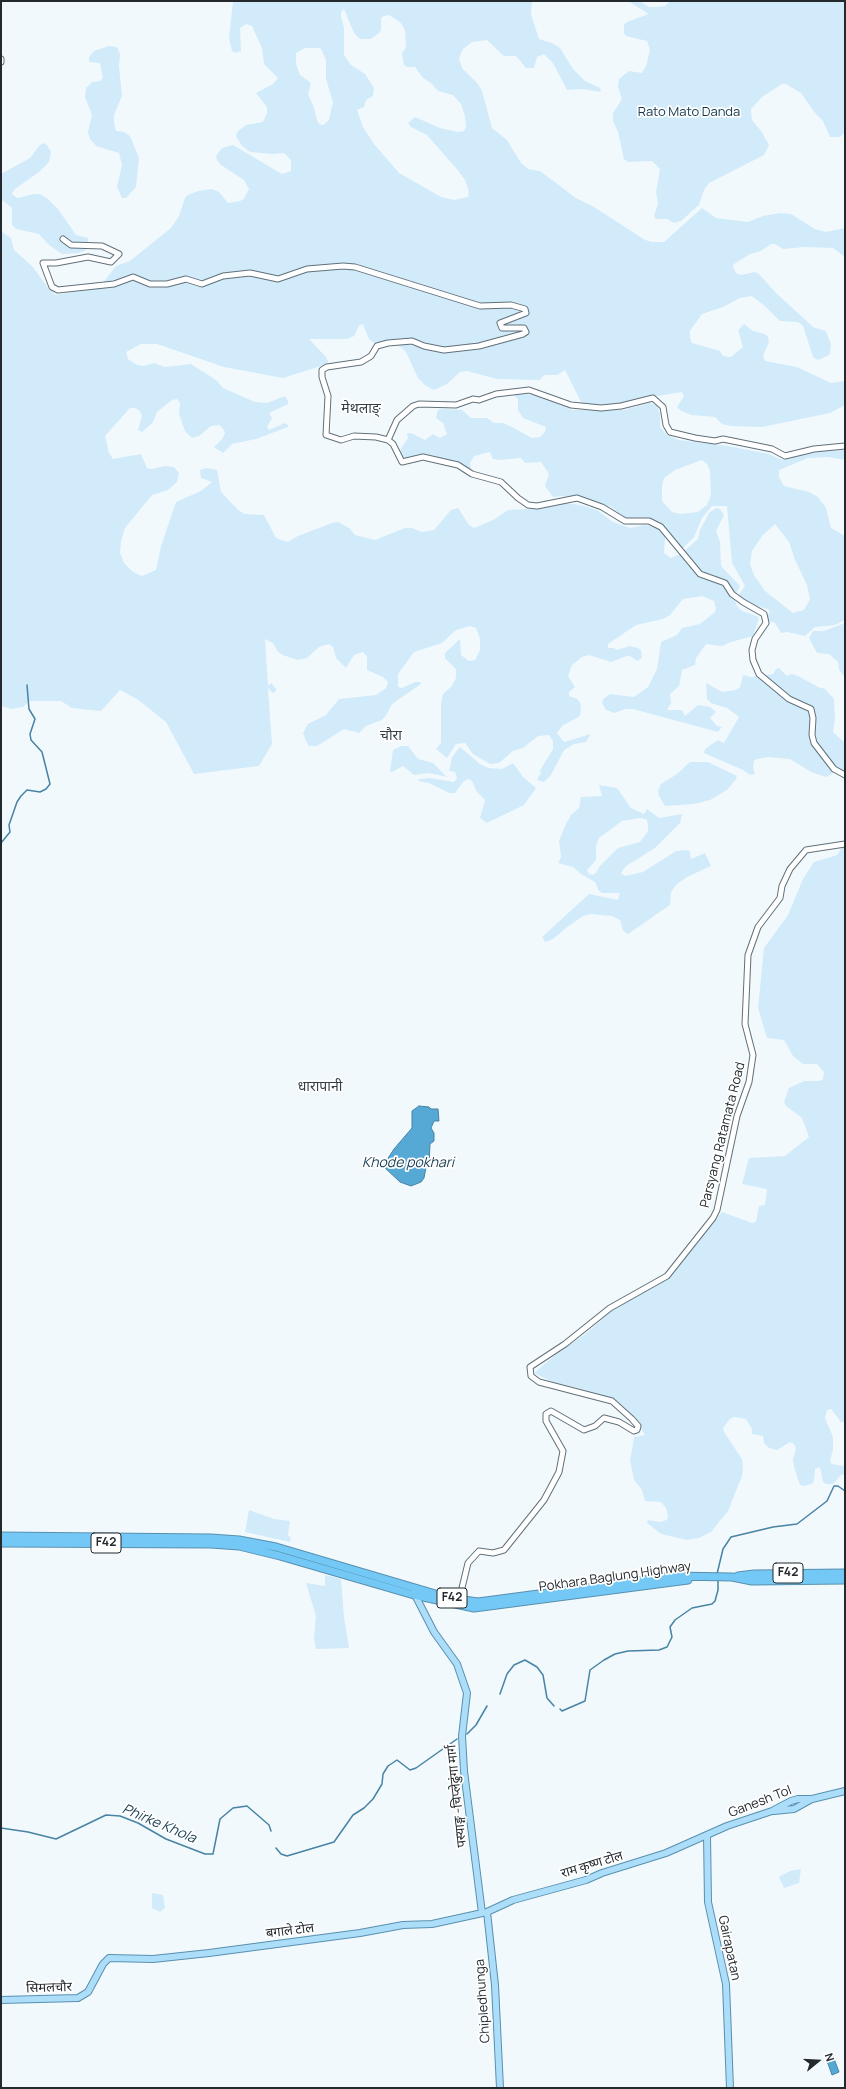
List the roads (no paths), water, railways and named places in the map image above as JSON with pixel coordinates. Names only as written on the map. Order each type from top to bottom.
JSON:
[{"type":"highway","name":"Pokhara Baglung Highway","points":[[1,1536],[210,1538],[240,1540],[276,1548],[414,1592]]},
{"type":"highway","name":"Pokhara Baglung Highway","points":[[1,1543],[211,1544],[239,1546],[414,1592],[462,1603],[474,1608],[499,1606],[700,1578],[732,1577]]},
{"type":"highway","name":"F42","points":[[732,1577],[754,1574],[845,1573]]},
{"type":"highway","name":"F42","points":[[732,1577],[752,1581],[845,1580]]},
{"type":"main road","name":"पस्याङ्ग -चिप्लेढुंगा मार्ग","points":[[414,1592],[434,1632],[457,1664],[467,1693],[462,1736],[464,1764],[484,1912]]},
{"type":"main road","name":"Ganesh Tol","points":[[707,1835],[727,1826],[772,1811],[794,1809],[812,1799],[845,1791]]},
{"type":"main road","name":"राम कृष्ण टोल","points":[[484,1912],[513,1900],[666,1853],[707,1835]]},
{"type":"main road","name":"Gairapatan","points":[[707,1835],[708,1902],[726,1984],[728,2054],[731,2087]]},
{"type":"main road","name":"बगाले टोल","points":[[103,1964],[109,1958],[153,1959],[209,1953],[360,1933],[403,1925],[432,1924],[484,1912]]},
{"type":"main road","name":"Chipledhunga","points":[[484,1912],[494,1985],[500,2088]]},
{"type":"main road","name":"सिमलचौर","points":[[1,2000],[78,1998],[88,1992],[103,1964]]},
{"type":"street","points":[[63,239],[76,247],[102,246],[119,254],[115,260],[111,262],[100,261],[88,256],[56,263],[43,263],[52,287],[58,290],[114,284],[133,277],[150,284],[167,284],[186,279],[202,284],[223,276],[250,273],[278,279],[307,269],[343,266],[355,267],[480,306],[511,305],[525,309],[526,313],[500,323],[502,328],[524,328],[526,332],[524,334],[479,346],[444,350],[412,341],[388,343],[377,346],[371,356],[361,362],[322,370],[322,377],[328,396],[326,435],[341,440],[354,436],[376,437],[388,440],[393,444],[402,462],[423,457],[458,465],[472,474],[501,482],[528,505],[537,506],[577,498],[602,507],[625,521],[649,521],[661,527],[700,574],[725,583],[732,594],[764,614],[766,623],[755,639],[752,650],[753,660],[759,674],[788,699],[811,709],[813,718],[812,735],[814,743],[834,769],[845,775]]},
{"type":"street","points":[[388,440],[397,420],[413,406],[419,404],[459,405],[473,399],[479,400],[496,394],[529,390],[571,404],[601,408],[621,406],[653,398],[663,407],[666,425],[670,432],[695,438],[715,440],[722,439],[772,449],[785,456],[814,449],[845,446]]},
{"type":"street","name":"Parsyang Ratamata Road","points":[[462,1603],[461,1592],[468,1563],[479,1551],[493,1553],[504,1550],[544,1500],[559,1472],[563,1451],[546,1421],[546,1414],[551,1411],[584,1430],[595,1426],[604,1418],[619,1422],[634,1431],[637,1430],[638,1426],[632,1419],[612,1401],[540,1382],[531,1376],[530,1367],[565,1344],[610,1308],[667,1276],[715,1214],[737,1116],[749,1082],[753,1055],[745,1024],[748,955],[758,927],[780,898],[782,886],[790,869],[806,850],[845,844]]},
{"type":"water","name":"Khode pokhari","points":[[419,1106],[438,1109],[439,1121],[434,1121],[431,1128],[434,1133],[434,1141],[430,1144],[429,1164],[426,1167],[424,1178],[421,1182],[411,1186],[400,1182],[383,1166],[394,1149],[412,1128],[412,1111]]},
{"type":"water","points":[[833,2056],[839,2072],[832,2075],[826,2058]]},
{"type":"waterway","points":[[1,843],[10,832],[9,825],[17,802],[21,796],[27,790],[40,792],[46,789],[50,784],[42,752],[31,740],[30,734],[35,719],[29,709],[27,685]]},
{"type":"waterway","name":"Phirke Khola","points":[[717,1574],[723,1549],[731,1537],[773,1527],[797,1524],[827,1501],[834,1486],[838,1486],[845,1491]]},
{"type":"waterway","name":"Phirke Khola","points":[[560,1709],[562,1711],[585,1701],[590,1670],[604,1660],[615,1654],[628,1651],[659,1650],[667,1647],[672,1637],[670,1627],[675,1620],[692,1608],[712,1604],[715,1601],[718,1590],[718,1578]]},
{"type":"waterway","name":"Phirke Khola","points":[[500,1694],[507,1674],[514,1665],[525,1660],[537,1667],[543,1675],[547,1698],[554,1706]]},
{"type":"waterway","name":"Phirke Khola","points":[[467,1734],[476,1725],[487,1706]]},
{"type":"waterway","name":"Phirke Khola","points":[[276,1848],[281,1854],[287,1856],[334,1842],[353,1815],[364,1808],[373,1799],[382,1784],[383,1774],[388,1766],[397,1760],[410,1770],[416,1768],[457,1739]]},
{"type":"waterway","name":"Phirke Khola","points":[[1,1828],[28,1832],[56,1839],[106,1815],[120,1816],[138,1823],[166,1839],[205,1854],[213,1854],[220,1819],[233,1808],[247,1806],[269,1825],[271,1831]]},
{"type":"district","name":"मेथलाङ्","points":[[361,409]]},
{"type":"district","name":"चौरा","points":[[391,736]]},
{"type":"district","name":"धारापानी","points":[[320,1087]]},
{"type":"park label","name":"Rato Mato Danda","points":[[689,112]]}]
